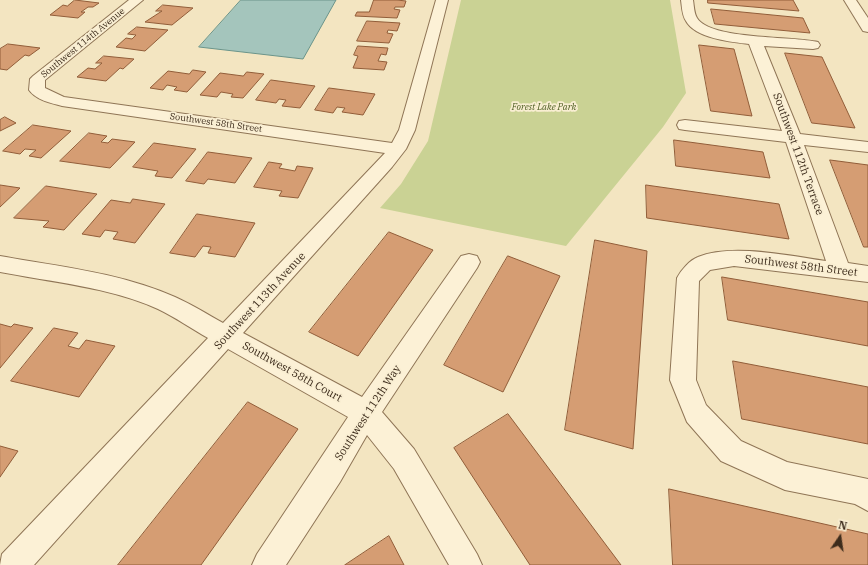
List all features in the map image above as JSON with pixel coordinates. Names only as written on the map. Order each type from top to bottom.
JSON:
[{"type":"street","name":"Southwest 114th Avenue","points":[[37,90],[38,79],[137,0]]},
{"type":"street","name":"Southwest 113th Avenue","points":[[13,565],[373,179],[397,149],[407,130],[442,0]]},
{"type":"street","points":[[687,0],[692,21],[703,30],[720,36],[813,45]]},
{"type":"street","points":[[850,0],[868,28]]},
{"type":"street","name":"Southwest 112th Terrace","points":[[754,39],[793,138],[840,270]]},
{"type":"street","name":"Southwest 58th Street","points":[[37,90],[44,95],[62,101],[397,149]]},
{"type":"street","points":[[685,125],[868,147]]},
{"type":"street","name":"Southwest 58th Street","points":[[868,274],[734,258],[704,263],[688,278],[683,380],[696,413],[731,451],[785,476],[861,491],[868,496]]},
{"type":"street","name":"Southwest 112th Way","points":[[268,565],[330,472],[366,413],[469,262]]},
{"type":"street","name":"Southwest 58th Court","points":[[0,264],[117,287],[143,294],[166,303],[366,413],[404,459],[466,565]]},
{"type":"green space","name":"Forest Lake Park","points":[[461,0],[670,0],[686,93],[663,127],[566,246],[380,208],[401,184],[428,141]]},
{"type":"water","points":[[241,0],[336,0],[303,59],[199,47]]},
{"type":"building","points":[[75,0],[99,3],[93,7],[88,7],[81,12],[85,12],[78,18],[50,15],[63,5],[67,6]]},
{"type":"building","points":[[374,0],[406,1],[404,7],[395,7],[394,9],[400,10],[397,18],[355,16],[357,12],[369,12]]},
{"type":"building","points":[[708,0],[793,0],[799,11],[708,3]]},
{"type":"building","points":[[163,5],[193,8],[172,25],[145,22],[162,11],[156,11]]},
{"type":"building","points":[[711,9],[803,18],[810,33],[715,24]]},
{"type":"building","points":[[367,21],[400,23],[397,31],[388,30],[387,33],[393,34],[389,43],[357,41]]},
{"type":"building","points":[[137,27],[168,30],[145,51],[116,47],[126,38],[132,39],[136,35],[128,34]]},
{"type":"building","points":[[8,44],[40,48],[29,56],[25,55],[7,70],[0,69],[0,49]]},
{"type":"building","points":[[699,45],[734,49],[752,116],[711,111]]},
{"type":"building","points":[[358,46],[388,48],[386,55],[381,54],[378,61],[387,62],[384,70],[353,68],[358,56],[354,55]]},
{"type":"building","points":[[785,53],[822,57],[855,128],[812,123]]},
{"type":"building","points":[[104,56],[134,59],[123,69],[120,68],[106,81],[77,77],[88,68],[95,69],[102,63],[96,63]]},
{"type":"building","points":[[193,70],[206,72],[187,92],[174,90],[177,87],[167,85],[163,90],[150,88],[168,71],[189,74]]},
{"type":"building","points":[[247,72],[264,74],[243,98],[231,97],[233,94],[221,92],[217,97],[200,95],[220,73],[243,76]]},
{"type":"building","points":[[271,80],[315,86],[300,108],[282,106],[286,100],[279,99],[276,103],[256,100]]},
{"type":"building","points":[[329,88],[375,94],[363,115],[342,112],[345,108],[337,107],[333,113],[315,110]]},
{"type":"building","points":[[5,117],[16,123],[0,131],[0,120]]},
{"type":"building","points":[[33,125],[71,131],[41,158],[29,156],[36,150],[25,149],[20,154],[3,151]]},
{"type":"building","points":[[89,133],[107,136],[101,142],[108,143],[112,139],[135,142],[110,168],[60,161]]},
{"type":"building","points":[[674,140],[763,152],[770,178],[676,166]]},
{"type":"building","points":[[154,143],[196,149],[172,178],[155,176],[158,171],[133,167]]},
{"type":"building","points":[[208,152],[252,158],[235,183],[208,179],[204,184],[186,181]]},
{"type":"building","points":[[830,160],[868,165],[868,247],[864,247]]},
{"type":"building","points":[[269,162],[282,164],[279,168],[295,171],[297,166],[313,168],[298,198],[279,196],[282,191],[254,187]]},
{"type":"building","points":[[0,185],[20,188],[0,207]]},
{"type":"building","points":[[646,185],[779,204],[789,239],[647,218]]},
{"type":"building","points":[[46,186],[97,194],[64,230],[43,227],[49,221],[14,218]]},
{"type":"building","points":[[133,199],[165,204],[135,243],[113,239],[118,232],[105,230],[100,237],[82,234],[111,200],[130,203]]},
{"type":"building","points":[[197,214],[255,223],[235,257],[208,253],[211,247],[203,246],[195,257],[170,253]]},
{"type":"building","points":[[389,232],[433,250],[358,356],[309,332]]},
{"type":"building","points":[[595,240],[647,251],[633,449],[565,430]]},
{"type":"building","points":[[508,256],[560,276],[503,392],[444,365]]},
{"type":"building","points":[[722,277],[868,302],[868,346],[728,320]]},
{"type":"building","points":[[0,324],[11,327],[14,324],[33,328],[0,368]]},
{"type":"building","points":[[54,328],[78,333],[68,346],[79,349],[86,340],[115,346],[79,397],[11,381]]},
{"type":"building","points":[[733,361],[868,387],[868,444],[742,419]]},
{"type":"building","points":[[248,402],[298,429],[201,565],[118,565]]},
{"type":"building","points":[[508,414],[621,565],[530,565],[454,448]]},
{"type":"building","points":[[0,446],[18,451],[0,477]]},
{"type":"building","points":[[669,489],[868,534],[868,565],[673,565]]},
{"type":"building","points":[[389,536],[404,565],[345,565]]}]
